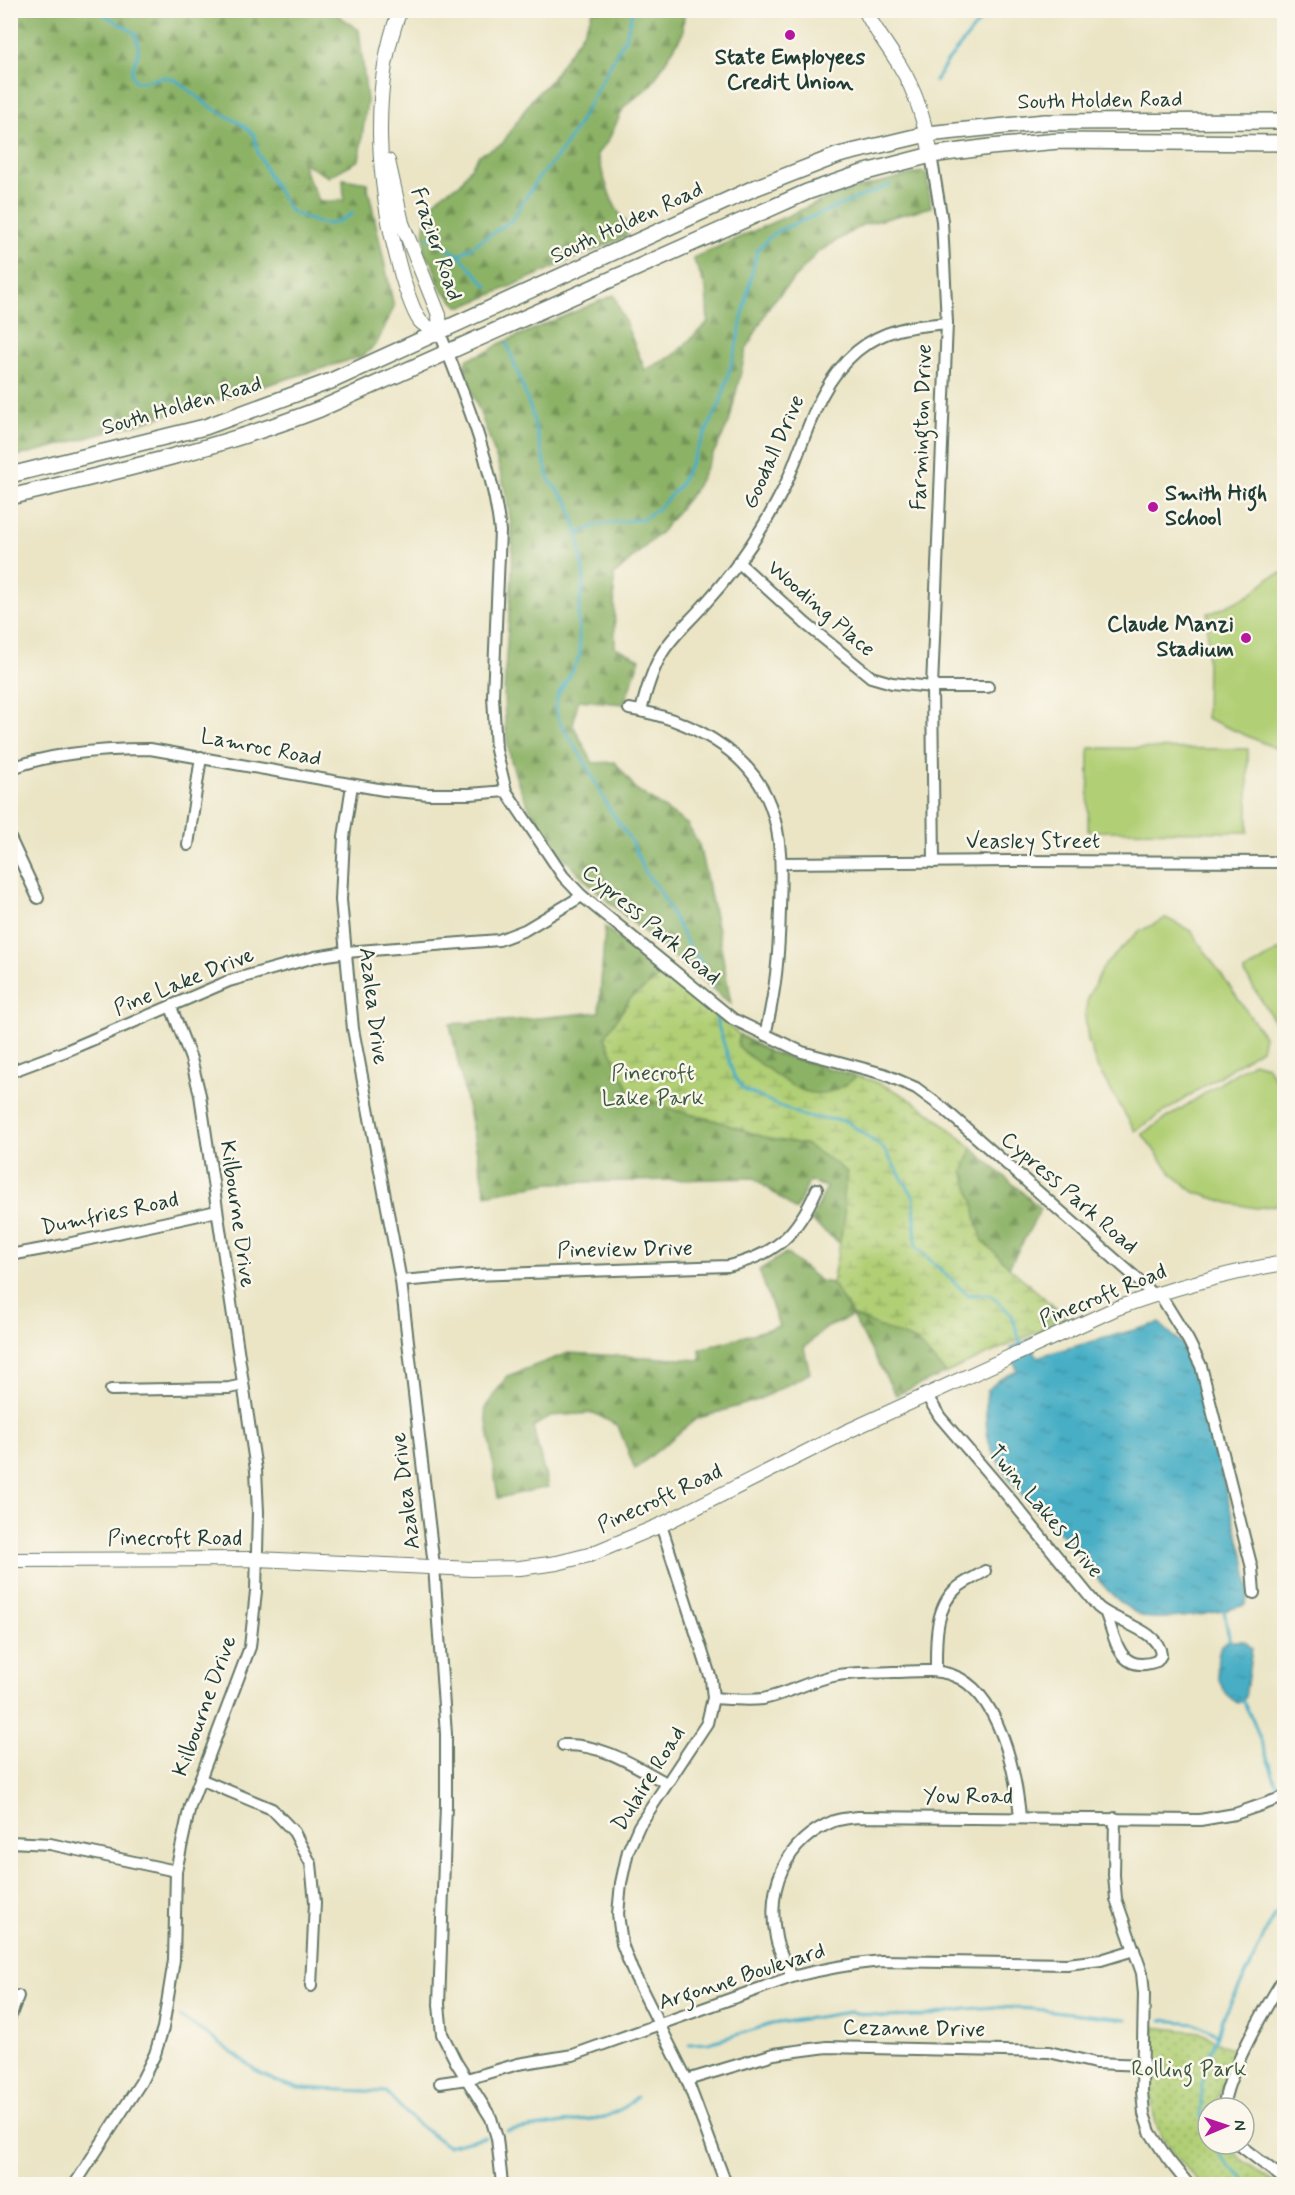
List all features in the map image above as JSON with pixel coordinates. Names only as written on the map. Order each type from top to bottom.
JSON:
[{"type":"main road","name":"South Holden Road","points":[[10,474],[216,423],[331,381],[752,189],[839,155],[927,134],[1059,121],[1284,121]]},
{"type":"main road","name":"South Holden Road","points":[[10,497],[232,440],[320,409],[807,192],[862,173],[931,155],[1059,141],[1284,143]]},
{"type":"street","name":"Frazier Road","points":[[400,10],[384,67],[380,154],[384,193],[392,239],[404,284],[420,321],[440,333]]},
{"type":"street","name":"Farmington Drive","points":[[866,10],[918,103],[927,134],[942,221],[947,323],[932,687],[934,862]]},
{"type":"street","name":"Frazier Road","points":[[381,128],[402,223],[439,315],[440,333]]},
{"type":"street","name":"Goodall Drive","points":[[641,711],[650,678],[662,653],[680,628],[702,607],[738,562],[783,489],[821,395],[837,371],[858,350],[880,336],[906,326],[947,323]]},
{"type":"street","name":"Cypress Park Road","points":[[440,333],[478,435],[491,476],[498,510],[500,531],[493,696],[496,750],[506,791],[563,876],[582,896],[733,1019],[802,1052],[884,1074],[916,1088],[969,1131],[1156,1294]]},
{"type":"street","name":"Wooding Place","points":[[738,562],[800,618],[872,677],[892,683],[932,687],[988,687]]},
{"type":"street","points":[[629,709],[670,720],[717,741],[740,760],[758,780],[770,804],[777,830],[781,863],[779,964],[775,996],[765,1035]]},
{"type":"street","name":"Lamroc Road","points":[[10,769],[46,759],[113,749],[150,749],[201,756],[352,785],[428,794],[506,791]]},
{"type":"street","points":[[188,845],[201,756]]},
{"type":"street","name":"Azalea Drive","points":[[352,785],[344,837],[341,900],[353,1029],[400,1281],[434,1566],[446,1734],[440,2005],[442,2034],[456,2062],[491,2118],[497,2138],[502,2184]]},
{"type":"street","points":[[10,838],[38,898]]},
{"type":"street","name":"Veasley Street","points":[[781,863],[1284,862]]},
{"type":"street","name":"Pine Lake Drive","points":[[10,1072],[66,1051],[229,981],[304,960],[346,952],[499,939],[525,930],[582,896]]},
{"type":"street","name":"Kilbourne Drive","points":[[75,2184],[141,2082],[163,2028],[174,1960],[176,1870],[190,1806],[250,1647],[256,1592],[256,1470],[195,1074],[171,1007]]},
{"type":"street","name":"Pineview Drive","points":[[400,1281],[550,1271],[728,1266],[753,1260],[772,1250],[801,1220],[817,1189]]},
{"type":"street","name":"Dumfries Road","points":[[10,1255],[217,1211]]},
{"type":"street","name":"Pinecroft Road","points":[[10,1560],[257,1559],[472,1569],[520,1568],[557,1563],[589,1555],[661,1525],[848,1431],[1117,1308],[1156,1294],[1242,1270],[1284,1263]]},
{"type":"street","points":[[1156,1294],[1188,1340],[1201,1366],[1252,1568],[1254,1593]]},
{"type":"street","points":[[111,1390],[229,1388],[243,1385]]},
{"type":"street","name":"Twin Lakes Drive","points":[[927,1396],[940,1417],[1098,1607],[1106,1614],[1148,1634],[1157,1641],[1161,1648],[1157,1661],[1137,1664],[1120,1655],[1106,1614]]},
{"type":"street","name":"Dulaire Road","points":[[661,1525],[711,1679],[713,1698],[707,1723],[639,1826],[628,1851],[621,1883],[618,1914],[622,1944],[632,1970],[687,2080],[726,2184]]},
{"type":"street","points":[[936,1671],[939,1624],[943,1604],[957,1588],[985,1571]]},
{"type":"street","points":[[713,1698],[762,1699],[833,1676],[853,1673],[936,1671],[951,1674],[966,1681],[978,1693],[994,1718],[1011,1760],[1017,1783],[1020,1817]]},
{"type":"street","points":[[563,1745],[596,1747],[616,1754],[666,1783]]},
{"type":"street","points":[[200,1779],[272,1809],[294,1832],[311,1864],[315,1902],[311,1986]]},
{"type":"street","name":"Yow Road","points":[[792,1977],[776,1941],[772,1909],[777,1880],[795,1848],[812,1834],[835,1821],[857,1816],[1200,1820],[1235,1814],[1284,1797]]},
{"type":"street","points":[[1115,1818],[1116,1899],[1142,1973],[1143,1983],[1142,2091],[1144,2114],[1150,2132],[1188,2184]]},
{"type":"street","points":[[10,1842],[50,1844],[176,1870]]},
{"type":"street","name":"Argonne Boulevard","points":[[440,2083],[468,2079],[518,2064],[573,2055],[792,1977],[853,1964],[881,1961],[1067,1964],[1101,1960],[1134,1950]]},
{"type":"street","points":[[1225,2096],[1232,2078],[1284,1978]]},
{"type":"street","points":[[1275,1993],[1284,2000]]},
{"type":"street","points":[[10,2017],[18,1996]]},
{"type":"street","name":"Cezanne Drive","points":[[687,2080],[774,2054],[827,2047],[1050,2052],[1095,2063],[1144,2066]]},
{"type":"street","points":[[1254,2156],[1284,2179]]},
{"type":"green space","points":[[11,10],[332,11],[359,30],[367,101],[359,160],[328,177],[303,162],[305,172],[320,202],[344,200],[343,179],[367,183],[394,307],[377,343],[363,356],[120,429],[11,458]]},
{"type":"green space","points":[[593,11],[684,11],[683,33],[651,85],[624,107],[608,141],[597,154],[613,203],[631,226],[625,237],[465,306],[458,306],[440,287],[432,262],[424,254],[425,211],[445,192],[460,184],[479,155],[502,144],[532,99],[550,81],[584,31]]},
{"type":"green space","points":[[921,172],[927,174],[931,207],[862,225],[818,252],[770,305],[746,350],[729,423],[695,489],[662,531],[614,575],[615,647],[640,659],[624,704],[578,700],[573,725],[593,763],[615,762],[636,789],[687,824],[699,845],[718,930],[731,1004],[589,883],[554,845],[526,801],[516,777],[505,719],[504,689],[512,567],[510,516],[501,473],[463,369],[467,359],[614,295],[645,370],[673,356],[708,322],[706,289],[693,258],[823,200]]},
{"type":"green space","name":"Claude Manzi Stadium","points":[[1284,572],[1284,752],[1206,718],[1208,613],[1250,595],[1269,578]]},
{"type":"green space","points":[[1089,748],[1248,749],[1248,832],[1088,831]]},
{"type":"green space","points":[[1166,918],[1191,931],[1264,1036],[1261,1049],[1135,1131],[1097,1067],[1088,1040],[1085,1016],[1088,997],[1104,966],[1138,932]]},
{"type":"green space","points":[[605,927],[662,975],[630,999],[605,1037],[629,1090],[677,1111],[714,1120],[770,1139],[805,1144],[834,1162],[847,1173],[843,1195],[845,1216],[841,1244],[811,1221],[827,1187],[809,1181],[796,1210],[754,1178],[549,1183],[486,1195],[450,1024],[599,1012]]},
{"type":"green space","points":[[1284,947],[1284,1037],[1244,972]]},
{"type":"green space","name":"Pinecroft Lake Park","points":[[662,975],[740,1035],[737,1044],[745,1053],[786,1082],[808,1092],[819,1094],[831,1092],[857,1076],[873,1081],[919,1105],[972,1148],[963,1172],[983,1241],[1051,1304],[1041,1330],[946,1373],[916,1341],[853,1316],[832,1283],[845,1216],[843,1195],[847,1172],[805,1144],[770,1139],[714,1120],[677,1111],[629,1090],[605,1037],[630,999]]},
{"type":"green space","points":[[740,1035],[769,1052],[857,1076],[831,1092],[819,1094],[808,1092],[786,1082],[745,1053],[737,1044]]},
{"type":"green space","points":[[1253,1062],[1267,1066],[1284,1094],[1284,1204],[1256,1208],[1229,1203],[1194,1192],[1172,1174],[1142,1134]]},
{"type":"green space","points":[[972,1148],[1041,1209],[1009,1267],[983,1241],[977,1223],[974,1204],[963,1172]]},
{"type":"green space","points":[[786,1253],[820,1281],[832,1283],[853,1316],[916,1341],[946,1373],[896,1395],[852,1316],[824,1329],[804,1348],[810,1373],[758,1400],[696,1419],[635,1469],[618,1426],[594,1413],[550,1416],[533,1427],[548,1487],[498,1498],[485,1408],[507,1376],[568,1353],[701,1360],[700,1349],[779,1326],[759,1270]]},
{"type":"green space","points":[[1051,1304],[1067,1318],[1041,1330]]},
{"type":"green space","name":"Rolling Park","points":[[1153,2027],[1199,2032],[1237,2052],[1218,2096],[1196,2096],[1196,2156],[1238,2156],[1277,2184],[1201,2184],[1160,2133],[1152,2109]]},
{"type":"water","points":[[1159,1323],[1183,1345],[1193,1364],[1245,1561],[1249,1588],[1246,1604],[1237,1607],[1210,1613],[1151,1618],[1134,1612],[1110,1593],[1072,1544],[1045,1520],[1007,1476],[990,1444],[986,1413],[987,1391],[998,1380],[1017,1371],[1011,1348],[1032,1338],[1036,1357]]},
{"type":"water","points":[[1229,1641],[1244,1641],[1252,1648],[1245,1698],[1238,1703],[1225,1692],[1219,1677],[1218,1661],[1221,1645]]},
{"type":"waterway","points":[[96,10],[135,33],[138,43],[137,57],[132,70],[135,81],[165,77],[176,80],[209,106],[243,125],[254,135],[258,153],[270,178],[291,212],[328,224],[338,222],[353,213]]},
{"type":"waterway","points":[[459,255],[511,221],[539,177],[559,155],[626,36],[633,10]]},
{"type":"waterway","points":[[935,81],[947,62],[989,10]]},
{"type":"waterway","points":[[578,534],[597,525],[643,519],[661,506],[679,486],[720,404],[735,351],[757,250],[775,232],[890,185]]},
{"type":"waterway","points":[[428,237],[459,255],[488,287]]},
{"type":"waterway","points":[[507,343],[531,410],[549,480],[569,503],[578,534],[584,580],[578,615],[580,656],[558,694],[555,708],[560,723],[584,760],[608,807],[632,842],[645,872],[658,888],[690,948],[704,966],[713,988]]},
{"type":"waterway","points":[[716,1019],[734,1076],[744,1090],[803,1116],[846,1121],[883,1148],[914,1197],[916,1247],[968,1295],[990,1294],[1012,1315],[1021,1345]]},
{"type":"waterway","points":[[1221,1608],[1224,1610],[1230,1644]]},
{"type":"waterway","points":[[1241,1698],[1253,1720],[1277,1785]]},
{"type":"waterway","points":[[1201,2096],[1209,2056],[1222,2020],[1252,1963],[1269,1924],[1284,1902]]},
{"type":"waterway","points":[[689,2044],[709,2043],[772,2024],[850,2012],[884,2017],[924,2016],[996,2007],[1126,2019]]},
{"type":"waterway","points":[[180,2017],[261,2074],[281,2083],[299,2088],[386,2092],[415,2122],[447,2146],[485,2137]]},
{"type":"waterway","points":[[1162,2020],[1195,2023],[1218,2035]]},
{"type":"waterway","points":[[507,2131],[605,2117],[625,2107],[637,2097]]},
{"type":"waterway","points":[[1221,2156],[1249,2184]]},
{"type":"place","name":"State Employees Credit Union","points":[[790,35]]},
{"type":"place","name":"Smith High School","points":[[1153,507]]},
{"type":"place","name":"Claude Manzi Stadium","points":[[1246,638]]}]
